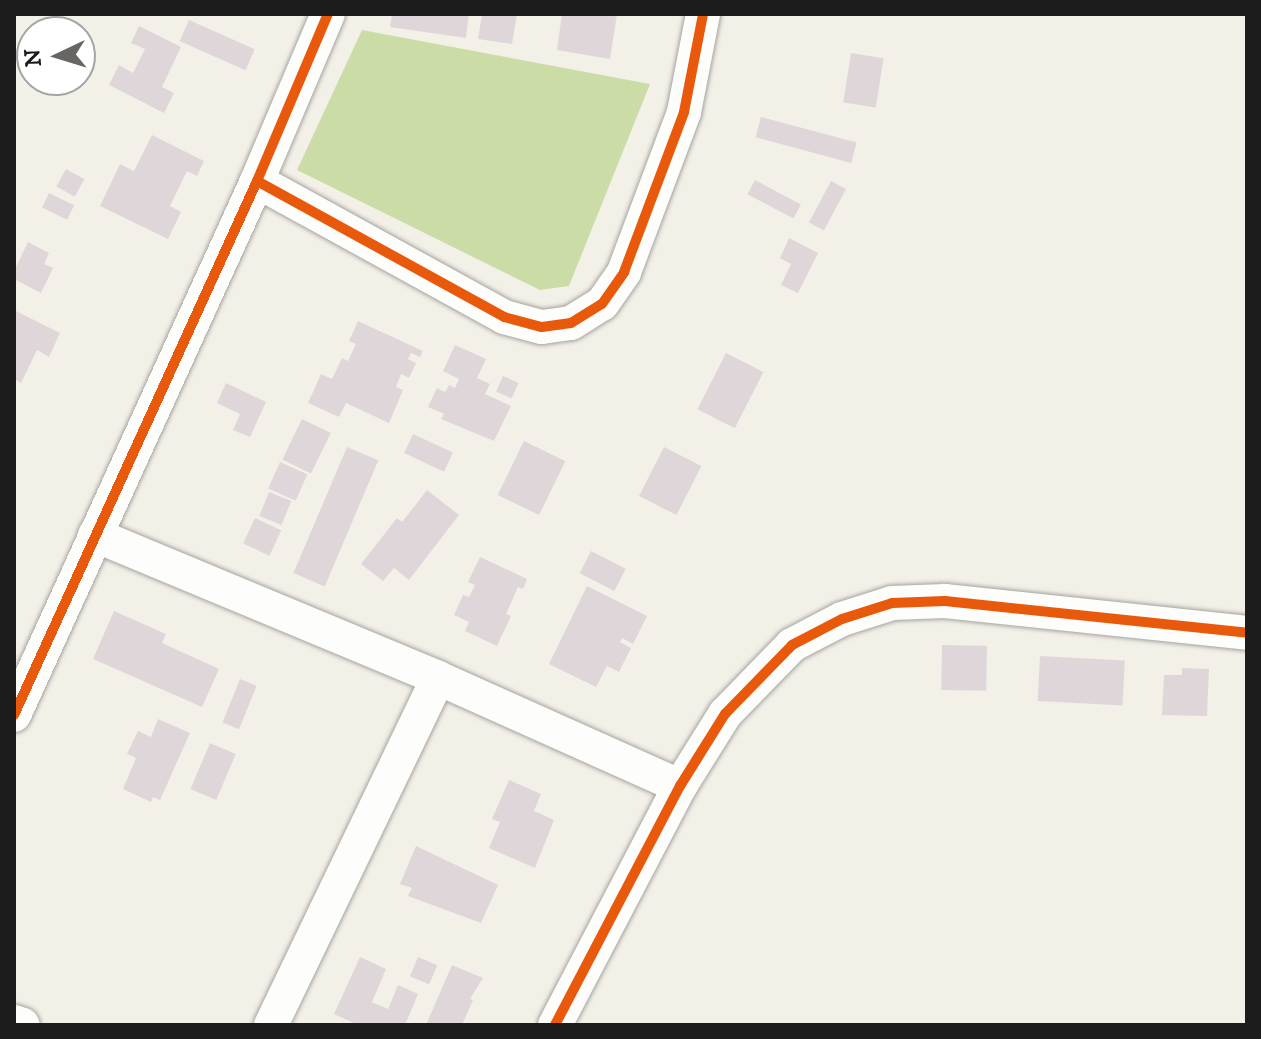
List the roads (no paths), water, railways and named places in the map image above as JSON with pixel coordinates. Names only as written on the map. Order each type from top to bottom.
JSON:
[{"type":"street","points":[[14,715],[257,181],[328,14]]},
{"type":"street","points":[[257,181],[504,317],[542,327],[571,323],[602,304],[624,272],[684,112],[703,14]]},
{"type":"street","points":[[95,535],[438,678],[680,786]]},
{"type":"street","points":[[555,1025],[680,786],[725,714],[792,645],[842,619],[892,603],[945,601],[1247,633]]},
{"type":"street","points":[[271,1025],[438,678]]},
{"type":"street","points":[[14,1022],[23,1025]]}]
